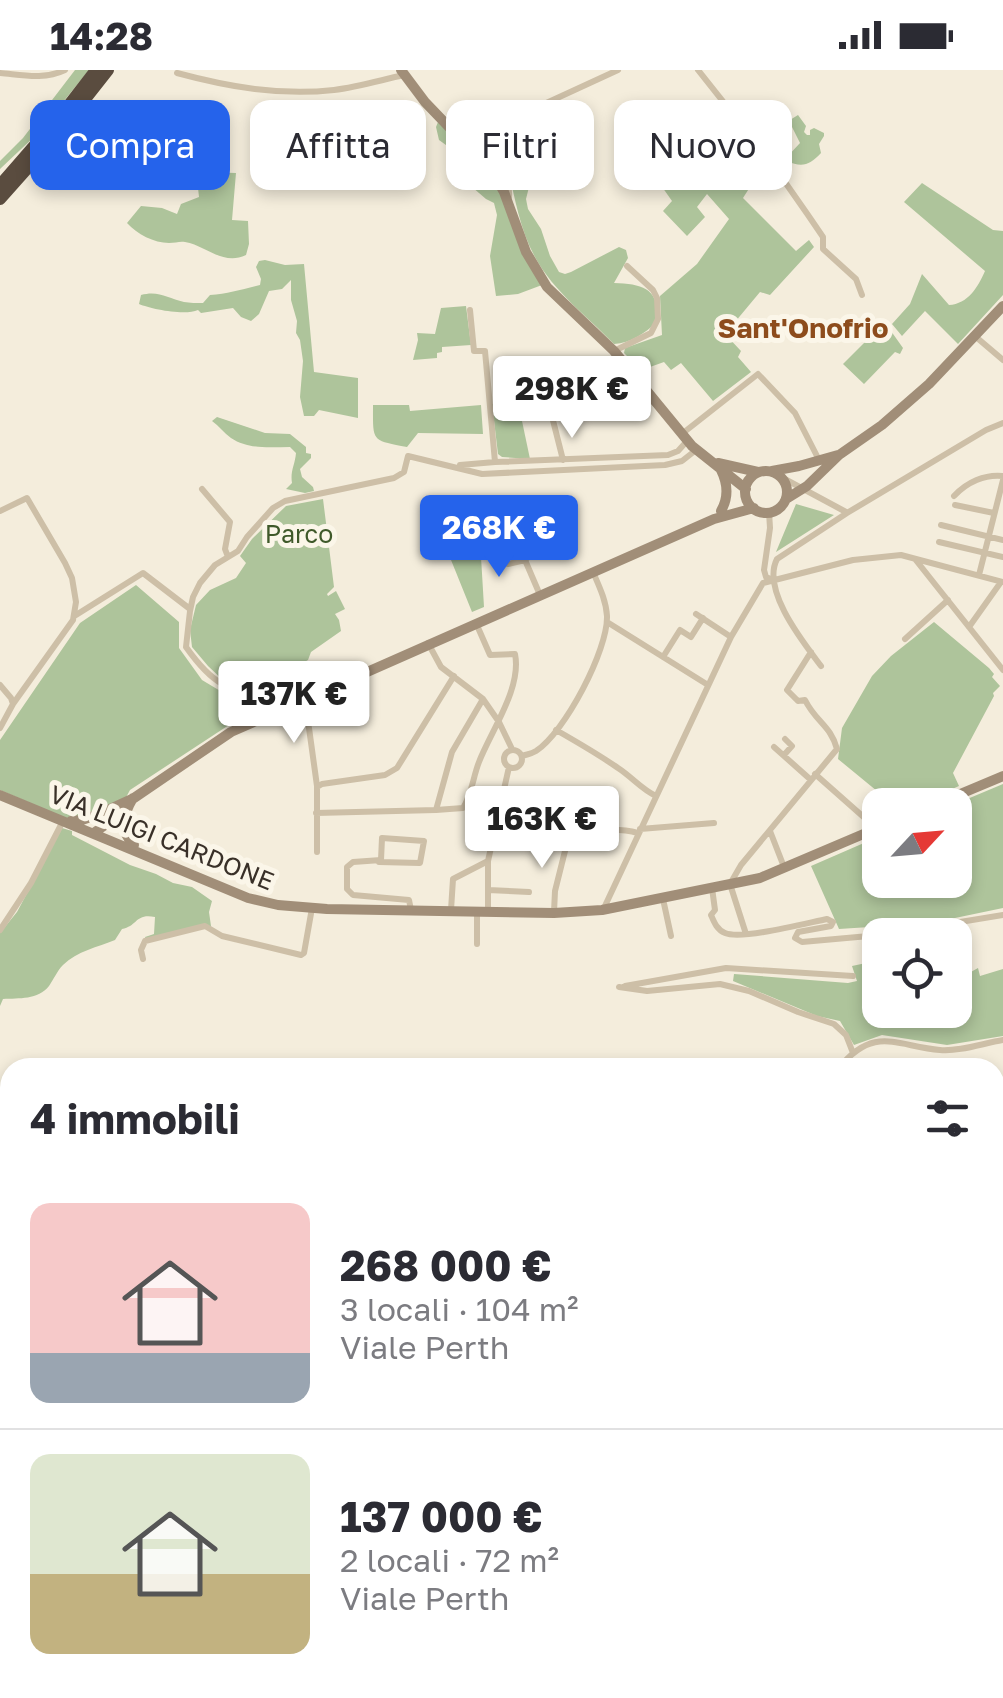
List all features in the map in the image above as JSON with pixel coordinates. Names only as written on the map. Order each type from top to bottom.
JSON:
[{"type":"highway","points":[[0,185],[96,70]]},
{"type":"highway","points":[[0,199],[108,70]]},
{"type":"street","points":[[0,73],[32,77],[65,70]]},
{"type":"street","points":[[553,100],[618,70]]},
{"type":"street","points":[[698,70],[808,215],[823,237],[823,249],[856,279],[862,295]]},
{"type":"street","points":[[176,73],[216,84],[299,92],[339,89],[403,72],[446,122]]},
{"type":"street","points":[[502,190],[539,276],[614,351],[696,450],[746,491],[754,508]]},
{"type":"street","points":[[508,190],[508,203]]},
{"type":"street","points":[[614,351],[651,332],[658,319],[656,295],[627,266]]},
{"type":"street","points":[[0,930],[66,820],[82,820],[128,800],[230,732],[718,515],[779,508],[839,455],[910,401],[1003,306]]},
{"type":"street","points":[[470,310],[474,352],[484,351],[494,462]]},
{"type":"street","points":[[976,337],[1003,360]]},
{"type":"street","points":[[542,372],[563,460]]},
{"type":"street","points":[[478,468],[494,462],[672,454],[678,451],[684,437],[758,374],[795,413],[819,460]]},
{"type":"street","points":[[821,666],[783,612],[774,563],[847,513],[1003,423]]},
{"type":"street","points":[[330,686],[324,672],[301,673],[266,688],[242,692],[215,681],[186,647],[190,608],[200,583],[215,565],[238,551],[246,537],[280,504],[394,478],[404,472],[408,456],[478,468],[596,468],[672,464],[696,450]]},
{"type":"street","points":[[718,515],[746,491],[750,479],[839,455]]},
{"type":"street","points":[[596,458],[596,468]]},
{"type":"street","points":[[716,465],[770,473],[847,513]]},
{"type":"street","points":[[716,465],[727,484],[727,498],[718,515]]},
{"type":"street","points":[[770,473],[787,487],[786,500]]},
{"type":"street","points":[[819,475],[820,498]]},
{"type":"street","points":[[978,576],[1003,478],[985,476],[960,490],[955,500],[994,513]]},
{"type":"street","points":[[202,489],[230,522],[225,549],[228,557]]},
{"type":"street","points":[[0,511],[27,498],[72,578],[74,616]]},
{"type":"street","points":[[768,512],[772,548],[780,556]]},
{"type":"street","points":[[526,516],[557,526]]},
{"type":"street","points":[[497,544],[508,564],[525,560],[532,554],[538,520]]},
{"type":"street","points":[[941,526],[1003,540]]},
{"type":"street","points":[[769,534],[766,577],[901,555],[1002,582],[969,627]]},
{"type":"street","points":[[939,542],[1003,557]]},
{"type":"street","points":[[915,558],[1002,665]]},
{"type":"street","points":[[525,560],[540,594]]},
{"type":"street","points":[[522,756],[536,751],[556,730],[598,657],[607,622],[604,600],[593,572]]},
{"type":"street","points":[[0,728],[74,616],[144,573],[190,608]]},
{"type":"street","points":[[602,910],[731,637],[763,583],[774,577]]},
{"type":"street","points":[[906,639],[948,600]]},
{"type":"street","points":[[663,657],[680,630],[691,637],[700,616],[731,637]]},
{"type":"street","points":[[316,813],[463,808],[484,751],[500,722],[516,656],[490,655],[475,622]]},
{"type":"street","points":[[607,622],[708,685]]},
{"type":"street","points":[[428,643],[441,667],[483,699],[500,722],[512,749]]},
{"type":"street","points":[[746,934],[730,884],[836,749],[833,734],[818,722],[805,700],[798,701],[787,690],[811,652]]},
{"type":"street","points":[[318,787],[385,775],[396,768],[454,676]]},
{"type":"street","points":[[0,686],[14,704]]},
{"type":"street","points":[[302,699],[318,787],[316,852]]},
{"type":"street","points":[[436,810],[452,752],[483,699]]},
{"type":"street","points":[[556,730],[616,766],[640,788],[656,796]]},
{"type":"street","points":[[784,755],[792,746],[785,739]]},
{"type":"street","points":[[774,746],[862,815]]},
{"type":"street","points":[[512,749],[522,756],[515,768],[504,763],[506,752],[512,749]]},
{"type":"street","points":[[477,944],[488,890],[488,861],[508,767]]},
{"type":"street","points":[[972,789],[1003,776]]},
{"type":"street","name":"VIA LUIGI CARDONE","points":[[0,795],[248,898],[312,908],[554,913],[602,910],[760,878],[862,835]]},
{"type":"street","points":[[95,832],[111,821],[128,800]]},
{"type":"street","points":[[128,800],[125,833],[142,852]]},
{"type":"street","points":[[95,832],[105,812]]},
{"type":"street","points":[[546,832],[639,831],[714,823]]},
{"type":"street","points":[[770,831],[784,869]]},
{"type":"street","points":[[554,913],[569,834]]},
{"type":"street","points":[[378,862],[382,858],[382,838],[424,841],[420,863],[353,862],[347,867],[347,889],[356,896],[408,900],[411,910]]},
{"type":"street","points":[[450,910],[452,880],[488,861]]},
{"type":"street","points":[[712,888],[715,910],[711,915],[717,927],[728,935],[827,919],[833,922],[831,926],[798,932],[794,936],[796,941],[862,936]]},
{"type":"street","points":[[488,890],[530,892]]},
{"type":"street","points":[[663,899],[671,936]]},
{"type":"street","points":[[143,959],[145,941],[205,926],[222,936],[301,955],[312,908]]},
{"type":"street","points":[[972,920],[1003,915]]},
{"type":"street","points":[[853,976],[726,968],[618,987],[647,991],[720,984],[749,991],[834,1024],[846,1035],[854,1053]]},
{"type":"street","points":[[849,1058],[882,1040],[944,1051],[1003,1040]]},
{"type":"green space","points":[[75,70],[89,70],[65,100],[52,100]]},
{"type":"green space","points":[[798,115],[807,135],[814,128],[824,133],[819,144],[821,153],[809,163],[792,162],[792,152],[800,143],[792,119]]},
{"type":"green space","points":[[438,122],[446,130],[446,145],[439,140]]},
{"type":"green space","points":[[30,129],[30,141],[0,169],[0,161]]},
{"type":"green space","points":[[230,173],[236,173],[232,220],[248,221],[246,255],[222,257],[185,242],[158,241],[127,223],[141,206],[177,214],[181,204],[199,197],[198,190],[230,190]]},
{"type":"green space","points":[[922,183],[993,230],[1003,231],[1003,295],[958,344],[925,311],[902,336],[892,324],[910,304],[922,274],[949,305],[967,298],[985,271],[904,202]]},
{"type":"green space","points":[[476,190],[499,190],[542,285],[518,294],[496,296],[490,256],[497,215],[494,203]]},
{"type":"green space","points":[[513,190],[528,190],[528,209],[559,272],[565,274],[619,247],[626,250],[628,258],[614,283],[648,290],[656,302],[657,322],[632,340],[614,344],[551,281],[529,246]]},
{"type":"green space","points":[[664,190],[748,190],[743,198],[796,251],[809,240],[814,247],[770,295],[760,292],[725,334],[741,351],[738,357],[751,372],[713,401],[681,363],[671,370],[664,362],[650,367],[644,361],[634,363],[624,353],[625,348],[662,335],[660,296],[697,264],[729,219],[707,194],[697,207],[705,217],[687,236],[663,211],[672,201]]},
{"type":"green space","points":[[265,260],[304,264],[314,372],[358,378],[358,418],[319,410],[314,416],[304,416],[300,397],[303,361],[291,280],[282,289],[269,291],[259,314],[251,321],[233,308],[177,312],[139,304],[141,295],[153,293],[203,303],[210,295],[260,285],[256,267]]},
{"type":"green space","points":[[466,306],[471,345],[442,347],[437,358],[413,360],[417,333],[435,334],[441,308]]},
{"type":"green space","points":[[886,324],[903,348],[864,384],[843,364]]},
{"type":"green space","points":[[518,402],[530,459],[498,454],[492,404]]},
{"type":"green space","points":[[373,405],[409,405],[410,411],[481,405],[483,434],[418,433],[407,447],[387,443],[374,433]]},
{"type":"green space","points":[[217,417],[265,433],[290,434],[311,454],[300,469],[314,491],[286,489],[292,483],[296,453],[290,447],[238,442],[212,421]]},
{"type":"green space","name":"Parco","points":[[323,499],[334,587],[327,594],[336,591],[345,609],[335,614],[341,631],[311,652],[308,660],[264,685],[242,688],[226,683],[192,647],[190,630],[196,605],[210,590],[236,578],[246,563],[240,556],[286,506]]},
{"type":"green space","points":[[796,504],[834,515],[776,552]]},
{"type":"green space","points":[[470,540],[480,540],[484,607],[472,612],[449,555]]},
{"type":"green space","points":[[136,585],[179,622],[179,648],[202,680],[227,695],[254,699],[314,678],[322,681],[235,721],[130,790],[123,803],[72,821],[0,790],[0,740],[80,623]]},
{"type":"green space","points":[[934,622],[994,674],[992,677],[1000,686],[953,773],[959,786],[873,788],[838,759],[842,728],[872,676]]},
{"type":"green space","points":[[1003,784],[1003,908],[955,918],[862,918],[862,928],[839,929],[811,866],[862,844],[862,898],[972,898],[972,797]]},
{"type":"green space","points":[[62,828],[130,865],[192,887],[212,901],[211,926],[146,940],[154,934],[155,917],[140,918],[122,929],[115,940],[69,960],[39,994],[3,999],[0,1006],[0,933],[17,912]]},
{"type":"green space","points":[[862,964],[862,1028],[972,1028],[972,971],[978,968],[980,976],[1003,969],[1003,1036],[947,1045],[882,1035],[854,1045],[840,1021],[817,1016],[733,981],[734,974],[848,983],[857,981],[852,966]]},
{"type":"district","name":"Sant'Onofrio","points":[[803,327]]}]
